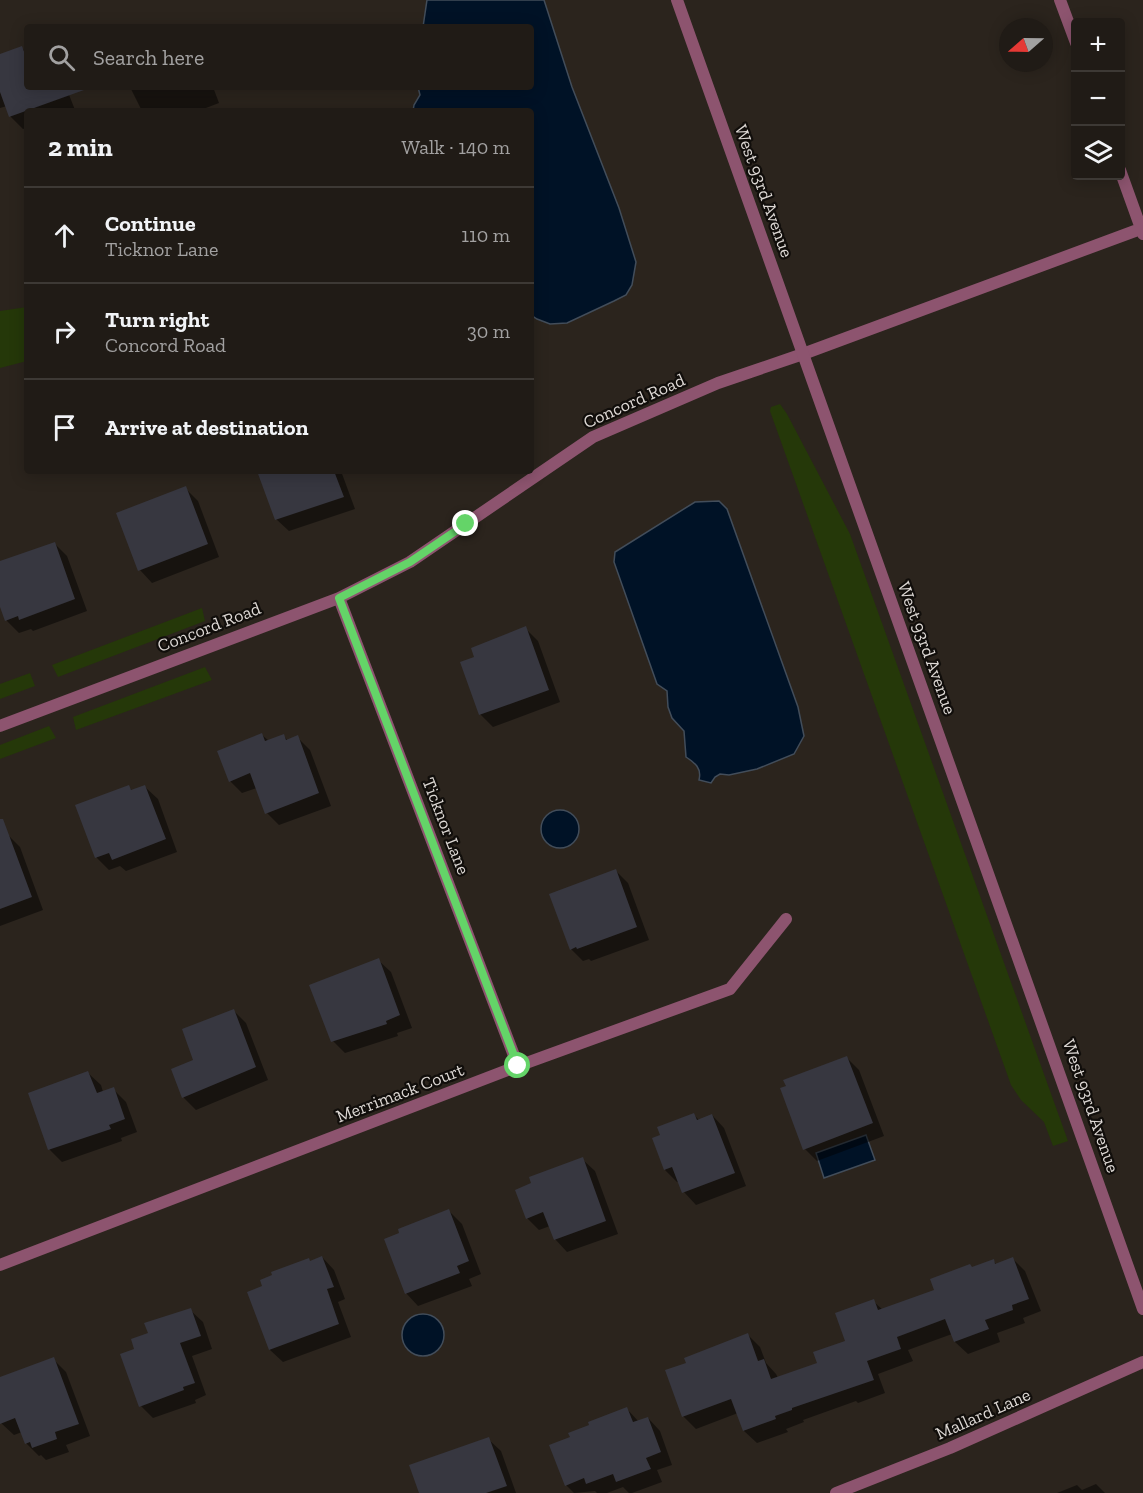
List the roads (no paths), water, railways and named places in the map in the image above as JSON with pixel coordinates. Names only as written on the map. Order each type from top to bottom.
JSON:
[{"type":"street","name":"West 93rd Avenue","points":[[677,0],[1143,1309]]},
{"type":"street","points":[[1060,0],[1071,30]]},
{"type":"street","points":[[1124,180],[1142,230]]},
{"type":"street","name":"Concord Road","points":[[0,726],[339,598],[410,562],[593,437],[718,383],[1142,230]]},
{"type":"street","name":"Ticknor Lane","points":[[339,598],[518,1066]]},
{"type":"street","name":"Merrimack Court","points":[[0,1265],[518,1066],[730,988],[786,919]]},
{"type":"street","name":"Mallard Lane","points":[[836,1493],[950,1448],[1143,1362]]},
{"type":"water","points":[[427,0],[544,0],[572,87],[619,208],[636,262],[632,285],[626,295],[567,323],[550,324],[534,317],[534,108],[414,108],[420,95],[419,90],[534,90],[534,24],[423,24]]},
{"type":"water","points":[[719,501],[727,509],[798,707],[804,736],[794,754],[757,769],[729,775],[720,774],[711,783],[699,780],[699,769],[686,757],[684,731],[672,718],[668,707],[667,691],[657,684],[614,562],[615,552],[695,502]]},
{"type":"water","points":[[560,810],[567,811],[573,816],[578,822],[578,836],[573,842],[567,847],[560,848],[553,847],[547,842],[542,836],[541,829],[542,822],[547,816],[553,811]]},
{"type":"water","points":[[866,1135],[875,1160],[824,1178],[816,1153]]},
{"type":"water","points":[[423,1314],[438,1320],[444,1335],[438,1350],[423,1356],[408,1350],[402,1335],[408,1320]]}]
